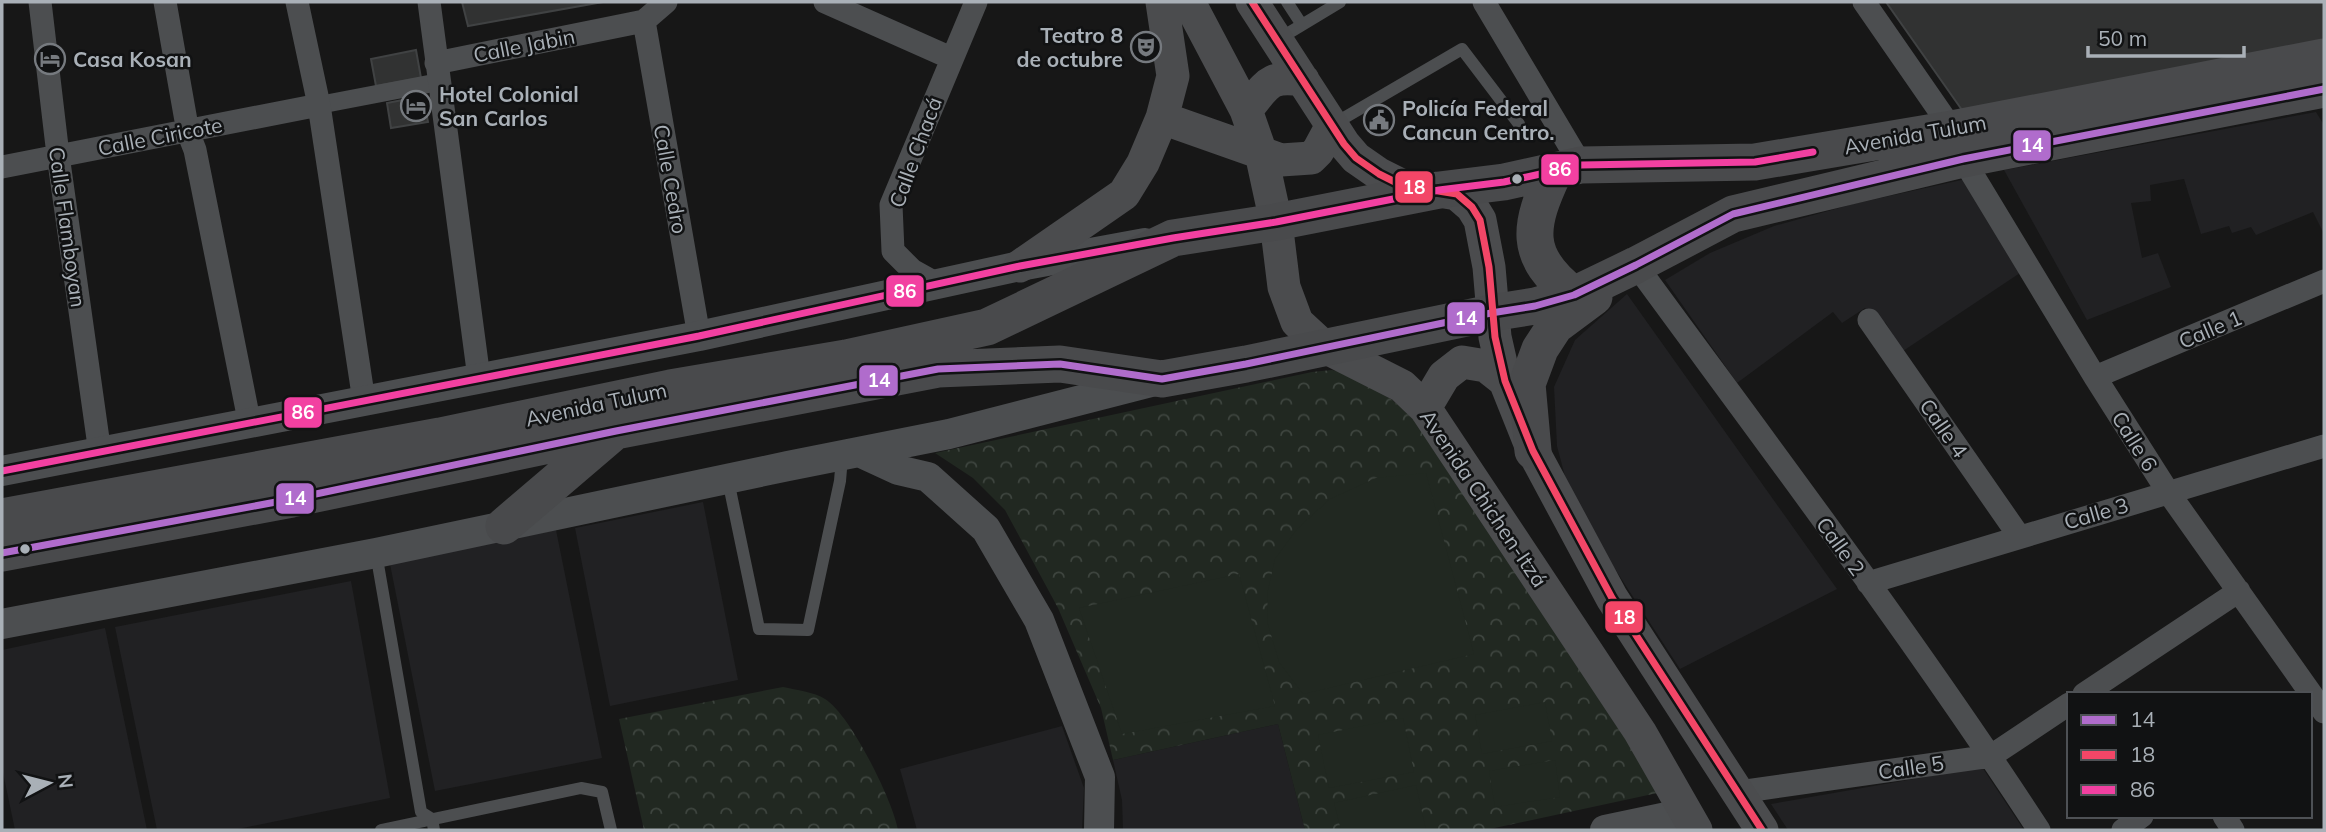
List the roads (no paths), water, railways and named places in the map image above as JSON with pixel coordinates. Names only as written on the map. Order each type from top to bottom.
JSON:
[{"type":"main road","points":[[1020,266],[1124,194],[1143,163],[1162,118],[1173,76],[1161,2]]},
{"type":"main road","name":"Avenida Chichen-Itzá","points":[[1189,2],[1246,110],[1261,153],[1276,222],[1284,287],[1297,322],[1323,346],[1402,386],[1425,408],[1640,732],[1691,821]]},
{"type":"main road","points":[[1252,2],[1289,33],[1303,80],[1356,158],[1379,174],[1401,184],[1457,194],[1472,207],[1480,220],[1489,267],[1491,313],[1505,380],[1532,451],[1612,598],[1740,792],[1762,830]]},
{"type":"main road","points":[[1246,110],[1272,80],[1282,77],[1303,80]]},
{"type":"main road","name":"Avenida Tulum","points":[[2,517],[440,436],[670,388],[846,358],[987,327],[1172,238],[1276,222],[1439,190],[1504,182],[1567,169],[1755,162],[1957,144],[2321,86]]},
{"type":"main road","points":[[1162,118],[1280,160],[1311,158],[1318,151],[1332,125]]},
{"type":"main road","name":"Avenida Tulum","points":[[2,553],[292,499],[616,430],[938,369],[1060,364],[1162,379],[1535,306],[1574,295],[1733,214],[1957,144]]},
{"type":"main road","points":[[1567,169],[1540,202],[1534,237],[1538,253],[1546,267],[1559,284],[1574,295]]},
{"type":"main road","points":[[1532,451],[1527,384],[1540,349],[1555,326],[1636,265]]},
{"type":"main road","points":[[1425,408],[1444,376],[1462,362],[1486,366],[1505,380]]},
{"type":"main road","points":[[504,526],[616,430]]},
{"type":"main road","points":[[1640,732],[1648,719],[1661,712],[1672,710],[1688,715]]},
{"type":"street","name":"Calle Flamboyan","points":[[40,2],[58,155],[100,453]]},
{"type":"street","points":[[165,2],[188,132],[194,150],[247,411]]},
{"type":"street","points":[[297,2],[319,105],[364,401]]},
{"type":"street","points":[[429,2],[479,378]]},
{"type":"street","name":"Calle Jabin","points":[[438,72],[644,21],[666,2]]},
{"type":"street","points":[[825,2],[951,58]]},
{"type":"street","name":"Calle Chacá","points":[[939,285],[912,270],[893,251],[891,205],[976,2]]},
{"type":"street","points":[[1484,2],[1567,169]]},
{"type":"street","name":"Calle 6","points":[[1864,2],[1957,144],[2095,377],[2168,492],[2318,699]]},
{"type":"street","name":"Calle Cedro","points":[[644,21],[699,336]]},
{"type":"street","points":[[319,105],[438,72]]},
{"type":"street","name":"Calle Ciricote","points":[[2,167],[319,105]]},
{"type":"street","name":"Avenida Tulum","points":[[2,471],[699,336],[1020,266],[1172,238]]},
{"type":"street","name":"Calle 2","points":[[1636,265],[1868,583],[1991,756],[2039,830]]},
{"type":"street","name":"Calle 1","points":[[2095,377],[2324,281]]},
{"type":"street","name":"Calle 4","points":[[1869,320],[2019,536]]},
{"type":"street","name":"Avenida Tulum","points":[[2,624],[376,553],[949,434],[1162,379]]},
{"type":"street","name":"Calle 3","points":[[1868,583],[2324,446]]},
{"type":"street","points":[[851,454],[928,477],[986,529],[1039,620],[1100,777],[1099,830]]},
{"type":"street","points":[[2087,692],[2239,592]]},
{"type":"street","name":"Calle 5","points":[[1740,792],[1991,756],[2067,705]]},
{"type":"street","points":[[2123,830],[2139,818]]},
{"type":"street","points":[[1605,830],[1691,821]]},
{"type":"lane","points":[[1287,2],[1289,33],[1340,2]]},
{"type":"lane","points":[[1332,125],[1462,49],[1519,124]]},
{"type":"lane","points":[[728,480],[760,629],[808,630],[840,481],[851,454]]},
{"type":"lane","points":[[376,553],[421,812],[433,825]]},
{"type":"lane","points":[[381,830],[433,825],[581,788],[602,792],[611,830]]},
{"type":"place","name":"Teatro 8 de octubre","points":[[1146,47]]},
{"type":"place","name":"Casa Kosan","points":[[50,59]]},
{"type":"place","name":"Hotel Colonial San Carlos","points":[[416,106]]},
{"type":"place","name":"Policía Federal Cancun Centro.","points":[[1379,120]]}]
